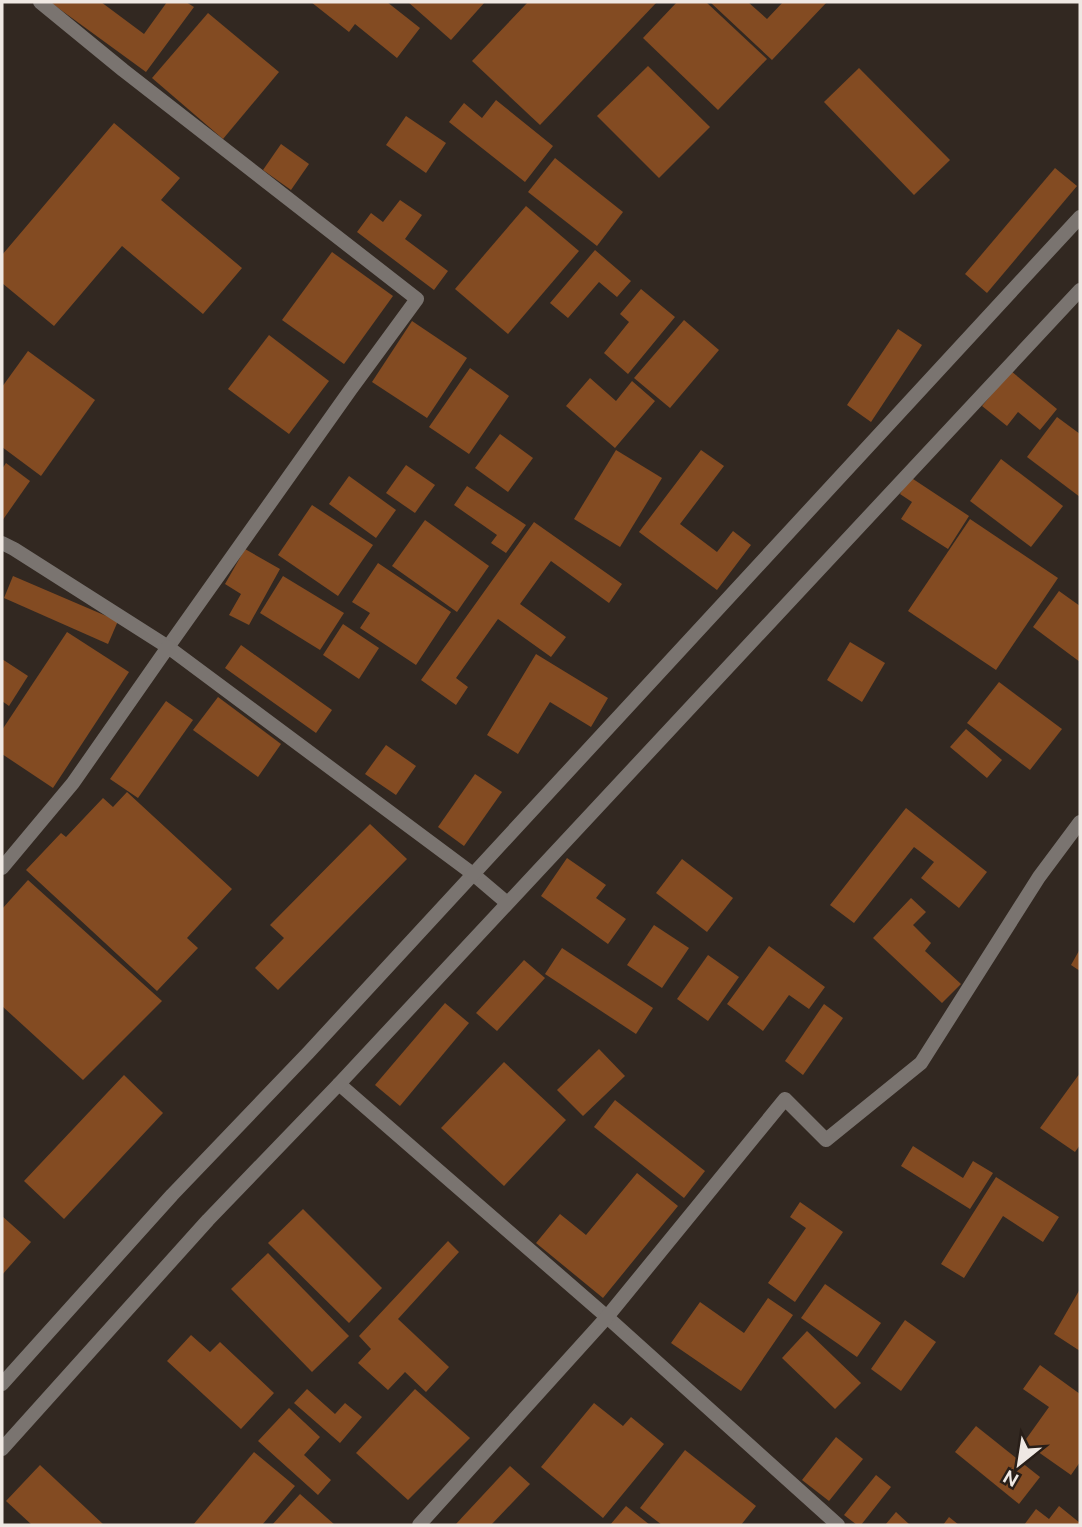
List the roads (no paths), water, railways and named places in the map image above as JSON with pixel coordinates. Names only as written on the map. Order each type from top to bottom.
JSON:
[{"type":"street","points":[[2,868],[73,783],[351,388],[417,299],[40,2]]},
{"type":"street","points":[[2,1384],[172,1195],[308,1052],[1080,216]]},
{"type":"street","points":[[2,1449],[208,1220],[339,1084],[1080,289]]},
{"type":"street","points":[[2,543],[168,647],[473,874],[508,903]]},
{"type":"street","points":[[419,1525],[607,1317],[785,1100],[826,1140],[921,1063],[1040,877],[1080,822]]},
{"type":"street","points":[[339,1084],[607,1317],[831,1523]]}]
